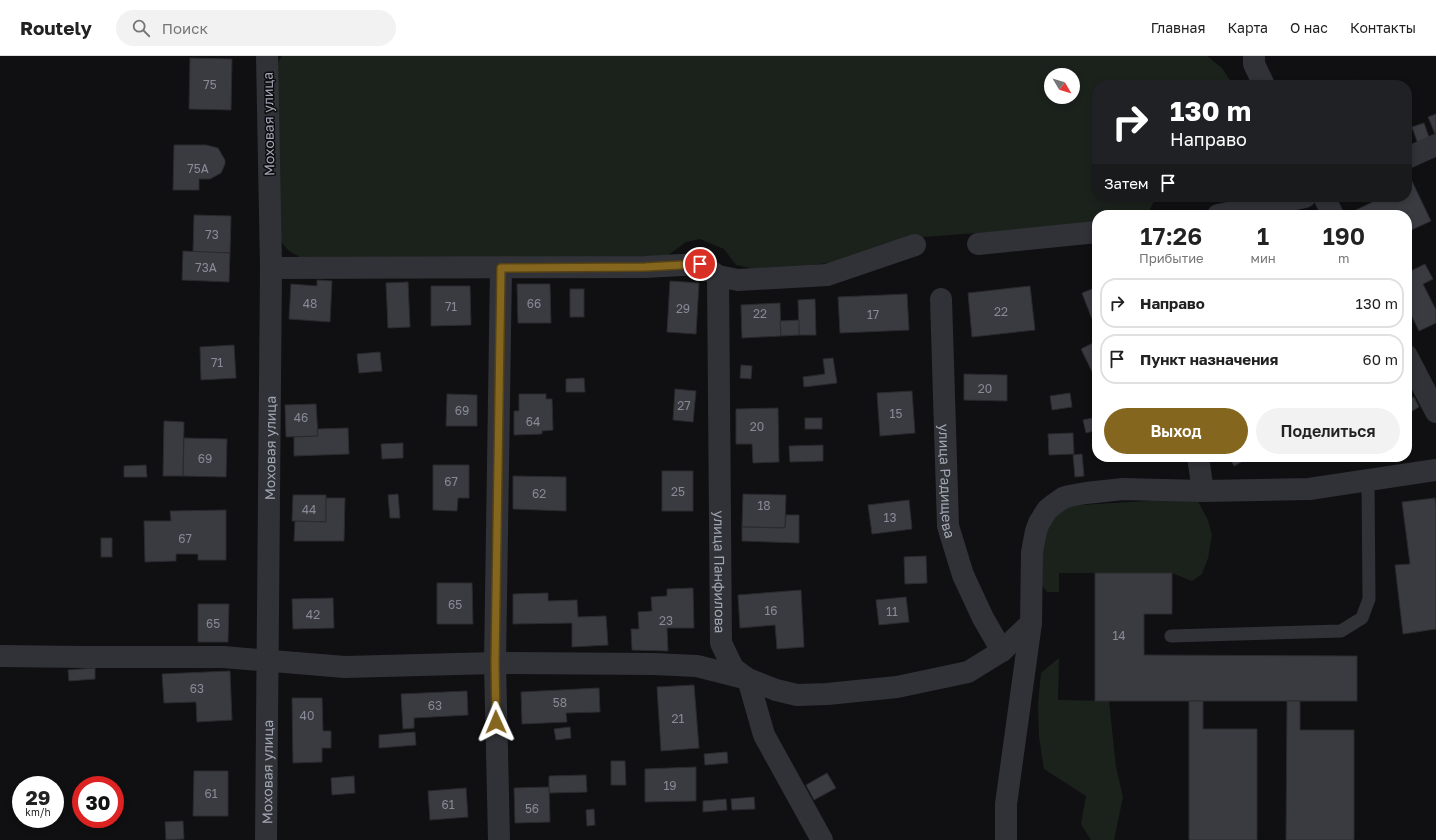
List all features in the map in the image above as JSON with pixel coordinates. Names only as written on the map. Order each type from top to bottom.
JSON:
[{"type":"street","name":"Моховая улица","points":[[266,840],[271,268],[267,56]]},
{"type":"street","points":[[1254,56],[1254,64],[1262,80]]},
{"type":"street","points":[[1412,156],[1436,146]]},
{"type":"street","points":[[1242,210],[1281,202]]},
{"type":"street","points":[[978,244],[1092,233]]},
{"type":"street","points":[[271,268],[645,267],[700,264],[718,276],[738,280],[827,274],[915,245]]},
{"type":"street","points":[[499,840],[495,663],[501,268]]},
{"type":"street","name":"улица Панфилова","points":[[718,276],[721,643],[733,668],[748,679]]},
{"type":"street","name":"улица Радищева","points":[[941,299],[948,526],[963,575],[983,618],[1002,651]]},
{"type":"street","points":[[1412,366],[1436,412]]},
{"type":"street","points":[[1199,462],[1203,491]]},
{"type":"street","points":[[1006,840],[1006,804],[1030,623],[1032,552],[1036,531],[1041,519],[1048,510],[1063,498],[1086,493],[1123,489],[1203,491],[1309,489],[1436,470]]},
{"type":"street","points":[[0,656],[85,658],[222,657],[345,667],[495,663],[654,664],[697,666],[748,679],[776,690],[797,695],[827,694],[897,687],[968,672],[1002,651],[1030,623]]},
{"type":"street","points":[[748,679],[764,735],[822,840]]},
{"type":"lane","points":[[1171,636],[1341,631],[1362,618],[1369,598],[1368,480]]},
{"type":"shaded area","points":[[282,56],[1207,56],[1222,68],[1230,80],[1092,80],[1092,202],[1154,202],[1150,210],[1092,210],[1092,224],[923,237],[843,261],[766,271],[736,265],[724,249],[700,239],[686,242],[663,259],[308,262],[288,250],[278,238],[278,62]]},
{"type":"shaded area","points":[[1196,498],[1208,520],[1212,535],[1208,558],[1202,574],[1192,581],[1172,573],[1059,573],[1059,592],[1047,592],[1039,581],[1043,527],[1065,506]]},
{"type":"shaded area","points":[[1059,658],[1058,700],[1109,701],[1116,767],[1123,797],[1114,840],[1091,840],[1081,824],[1086,796],[1044,769],[1039,737],[1038,704],[1041,673]]},
{"type":"building","points":[[190,58],[232,59],[231,110],[189,109]]},
{"type":"building","points":[[1436,114],[1436,136],[1428,117]]},
{"type":"building","points":[[1424,123],[1430,140],[1418,144],[1412,127]]},
{"type":"building","points":[[174,145],[206,145],[218,148],[225,160],[221,173],[210,179],[199,179],[199,190],[173,190]]},
{"type":"building","points":[[1412,181],[1431,221],[1412,230],[1412,210],[1356,210],[1373,202],[1412,202]]},
{"type":"building","points":[[194,215],[231,216],[230,253],[193,252]]},
{"type":"building","points":[[183,251],[230,253],[229,282],[182,280]]},
{"type":"building","points":[[1425,264],[1433,279],[1423,284],[1436,310],[1436,323],[1419,331],[1412,316],[1412,270]]},
{"type":"building","points":[[317,280],[332,281],[330,322],[289,319],[291,284],[317,286]]},
{"type":"building","points":[[670,281],[699,283],[696,334],[667,332]]},
{"type":"building","points":[[408,282],[410,327],[388,328],[386,283]]},
{"type":"building","points":[[517,284],[550,284],[551,323],[518,323]]},
{"type":"building","points":[[431,286],[470,286],[471,325],[431,326]]},
{"type":"building","points":[[1030,286],[1035,330],[972,337],[968,293]]},
{"type":"building","points":[[570,289],[584,289],[584,317],[570,317]]},
{"type":"building","points":[[1092,289],[1092,319],[1082,293]]},
{"type":"building","points":[[907,294],[909,330],[840,333],[838,297]]},
{"type":"building","points":[[815,299],[816,335],[799,335],[798,300]]},
{"type":"building","points":[[780,303],[781,336],[742,338],[741,305]]},
{"type":"building","points":[[799,320],[799,335],[781,336],[780,321]]},
{"type":"building","points":[[1092,344],[1092,372],[1081,349]]},
{"type":"building","points":[[234,345],[236,378],[201,380],[200,347]]},
{"type":"building","points":[[380,352],[382,371],[359,373],[357,354]]},
{"type":"building","points":[[833,358],[837,383],[804,387],[803,377],[825,374],[823,359]]},
{"type":"building","points":[[741,365],[752,366],[751,379],[740,378]]},
{"type":"building","points":[[964,374],[1007,375],[1007,401],[964,400]]},
{"type":"building","points":[[584,378],[585,392],[566,392],[566,379]]},
{"type":"building","points":[[675,389],[696,391],[693,422],[673,420]]},
{"type":"building","points":[[912,391],[915,433],[880,436],[877,393]]},
{"type":"building","points":[[1070,393],[1072,407],[1052,410],[1050,396]]},
{"type":"building","points":[[447,394],[477,395],[477,426],[446,426]]},
{"type":"building","points":[[519,394],[546,394],[546,399],[552,399],[553,430],[542,431],[542,434],[514,435],[514,411],[519,411]]},
{"type":"building","points":[[1414,397],[1419,407],[1412,411],[1412,398]]},
{"type":"building","points":[[316,404],[318,436],[286,437],[285,405]]},
{"type":"building","points":[[778,408],[779,462],[753,463],[752,444],[736,444],[736,409]]},
{"type":"building","points":[[805,418],[822,418],[822,429],[805,429]]},
{"type":"building","points":[[1092,418],[1092,431],[1086,433],[1083,420]]},
{"type":"building","points":[[164,421],[184,422],[183,476],[163,476]]},
{"type":"building","points":[[348,428],[349,454],[294,456],[294,437],[318,436],[317,429]]},
{"type":"building","points":[[1073,433],[1074,454],[1049,455],[1048,434]]},
{"type":"building","points":[[184,438],[227,439],[226,477],[183,476]]},
{"type":"building","points":[[403,443],[403,458],[382,459],[381,444]]},
{"type":"building","points":[[823,445],[823,461],[790,462],[789,446]]},
{"type":"building","points":[[1082,454],[1084,476],[1075,477],[1073,455]]},
{"type":"building","points":[[1232,462],[1242,462],[1234,466]]},
{"type":"building","points":[[146,465],[147,477],[124,477],[124,466]]},
{"type":"building","points":[[433,465],[469,465],[469,498],[458,498],[457,511],[433,510]]},
{"type":"building","points":[[662,471],[693,471],[693,511],[662,511]]},
{"type":"building","points":[[513,476],[566,477],[566,511],[513,509]]},
{"type":"building","points":[[398,494],[400,518],[390,518],[388,495]]},
{"type":"building","points":[[743,494],[786,495],[785,528],[742,527]]},
{"type":"building","points":[[293,495],[326,495],[326,522],[292,521]]},
{"type":"building","points":[[326,498],[345,498],[344,541],[294,541],[295,521],[326,522]]},
{"type":"building","points":[[1435,498],[1436,629],[1403,634],[1395,565],[1410,564],[1402,502]]},
{"type":"building","points":[[909,500],[912,529],[872,534],[868,505]]},
{"type":"building","points":[[226,510],[226,560],[198,560],[198,554],[176,554],[176,561],[145,562],[144,521],[171,521],[170,511]]},
{"type":"building","points":[[786,515],[799,515],[799,543],[742,541],[742,527],[785,528]]},
{"type":"building","points":[[101,538],[112,538],[112,557],[101,557]]},
{"type":"building","points":[[926,556],[927,583],[905,584],[904,557]]},
{"type":"building","points":[[1095,573],[1172,573],[1172,614],[1144,614],[1144,655],[1357,656],[1357,701],[1095,701]]},
{"type":"building","points":[[437,583],[472,583],[473,624],[437,624]]},
{"type":"building","points":[[693,588],[694,628],[667,628],[668,651],[632,650],[631,629],[639,629],[638,612],[652,611],[651,597],[667,596],[667,589]]},
{"type":"building","points":[[801,590],[804,647],[777,649],[775,625],[740,628],[738,595]]},
{"type":"building","points":[[548,593],[548,601],[577,600],[578,617],[606,616],[608,645],[572,647],[572,623],[513,624],[513,594]]},
{"type":"building","points":[[906,597],[909,622],[879,625],[876,600]]},
{"type":"building","points":[[333,598],[334,628],[293,629],[292,599]]},
{"type":"building","points":[[198,604],[229,604],[228,642],[198,642]]},
{"type":"building","points":[[95,668],[95,679],[69,681],[68,670]]},
{"type":"building","points":[[230,671],[232,720],[197,722],[196,702],[164,703],[162,674]]},
{"type":"building","points":[[694,685],[699,748],[661,751],[657,687]]},
{"type":"building","points":[[599,688],[600,712],[566,713],[567,722],[522,724],[521,692]]},
{"type":"building","points":[[467,691],[468,715],[414,718],[414,728],[403,729],[401,694]]},
{"type":"building","points":[[292,698],[322,698],[323,731],[331,731],[331,748],[322,748],[322,762],[293,763]]},
{"type":"building","points":[[1189,701],[1203,701],[1203,729],[1257,729],[1257,840],[1189,840]]},
{"type":"building","points":[[1287,701],[1300,701],[1300,730],[1354,730],[1354,840],[1286,840]]},
{"type":"building","points":[[570,727],[571,738],[556,740],[554,729]]},
{"type":"building","points":[[415,732],[416,745],[379,748],[379,735]]},
{"type":"building","points":[[727,752],[728,763],[705,765],[704,754]]},
{"type":"building","points":[[611,761],[625,761],[626,785],[611,785]]},
{"type":"building","points":[[696,767],[696,801],[645,802],[645,769]]},
{"type":"building","points":[[194,771],[228,771],[228,816],[193,816]]},
{"type":"building","points":[[827,773],[836,788],[814,800],[806,785]]},
{"type":"building","points":[[586,775],[587,792],[549,793],[549,776]]},
{"type":"building","points":[[354,776],[355,793],[332,795],[331,778]]},
{"type":"building","points":[[549,787],[550,822],[515,823],[514,788]]},
{"type":"building","points":[[466,788],[468,817],[430,820],[428,791]]},
{"type":"building","points":[[754,797],[755,809],[732,810],[731,799]]},
{"type":"building","points":[[726,799],[727,810],[703,812],[703,801]]},
{"type":"building","points":[[594,809],[595,825],[587,826],[586,810]]},
{"type":"building","points":[[183,821],[184,839],[166,840],[165,822]]},
{"type":"route","points":[[496,722],[495,663],[501,268],[645,267],[700,264]]}]
